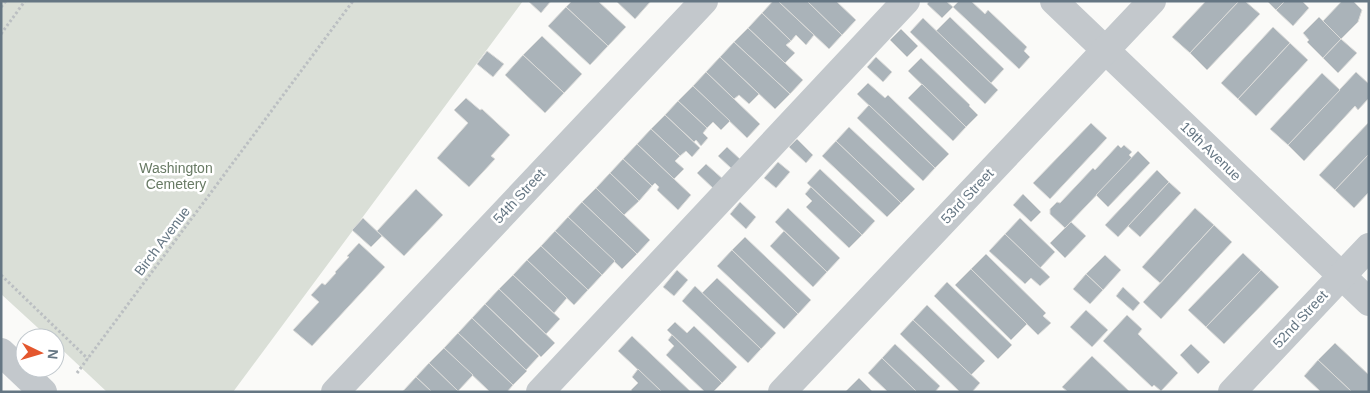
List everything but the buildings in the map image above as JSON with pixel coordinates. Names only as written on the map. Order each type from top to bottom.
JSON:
[{"type":"street","name":"54th Street","points":[[335,392],[704,1]]},
{"type":"street","points":[[540,392],[906,1]]},
{"type":"street","name":"19th Avenue","points":[[1054,1],[1369,302]]},
{"type":"street","name":"53rd Street","points":[[782,392],[1152,1]]},
{"type":"street","name":"52nd Street","points":[[1232,392],[1369,247]]},
{"type":"street","points":[[1,352],[44,392]]},
{"type":"path","points":[[1,7],[6,1]]},
{"type":"path","points":[[1,34],[25,1]]},
{"type":"path","name":"Birch Avenue","points":[[77,373],[354,1]]},
{"type":"path","points":[[1,275],[88,359]]},
{"type":"green space","name":"Washington Cemetery","points":[[1,1],[523,1],[233,392],[107,392],[65,352],[65,328],[38,328],[1,294]]}]
